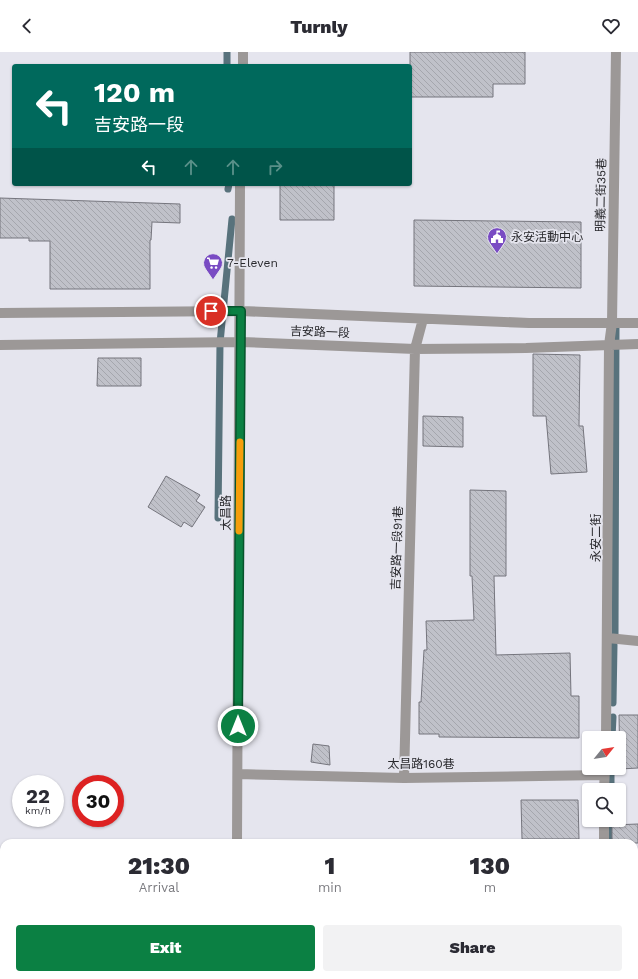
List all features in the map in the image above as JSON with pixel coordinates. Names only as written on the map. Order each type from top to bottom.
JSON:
[{"type":"street","points":[[243,52],[243,64]]},
{"type":"street","name":"明義二街35巷","points":[[610,342],[612,324],[616,52]]},
{"type":"street","name":"太昌路","points":[[237,839],[241,311],[240,186]]},
{"type":"street","name":"吉安路一段","points":[[0,313],[241,311],[423,320],[612,324],[638,323]]},
{"type":"street","name":"吉安路一段91巷","points":[[404,778],[416,348],[423,320]]},
{"type":"street","name":"吉安路一段","points":[[0,345],[240,342],[416,348],[526,348],[610,342],[638,344]]},
{"type":"street","name":"永安二街","points":[[606,731],[610,342]]},
{"type":"street","points":[[608,638],[638,641]]},
{"type":"street","name":"太昌路160巷","points":[[238,774],[404,778],[582,773]]},
{"type":"street","points":[[604,827],[604,839]]},
{"type":"building","points":[[410,52],[525,52],[525,84],[493,84],[493,97],[412,97],[412,64],[410,64]]},
{"type":"building","points":[[280,186],[334,186],[334,220],[280,220]]},
{"type":"building","points":[[0,198],[180,204],[180,223],[152,222],[150,240],[150,289],[50,289],[50,241],[29,241],[29,238],[0,238]]},
{"type":"building","name":"永安活動中心","points":[[414,220],[581,222],[581,288],[414,286]]},
{"type":"building","points":[[533,354],[580,355],[579,426],[583,426],[587,472],[551,474],[546,416],[533,416]]},
{"type":"building","points":[[98,358],[141,358],[141,386],[97,386]]},
{"type":"building","points":[[423,416],[463,417],[463,447],[423,446]]},
{"type":"building","points":[[166,476],[200,495],[196,501],[205,507],[192,527],[184,522],[181,527],[148,507]]},
{"type":"building","points":[[470,490],[506,491],[506,576],[494,576],[496,655],[570,653],[571,696],[579,696],[579,738],[439,737],[439,734],[419,734],[419,702],[421,702],[424,650],[427,650],[426,621],[474,620],[472,576],[470,576]]},
{"type":"building","points":[[619,715],[638,715],[638,768],[626,769],[626,731],[619,731]]},
{"type":"building","points":[[313,744],[329,746],[330,765],[311,762]]},
{"type":"building","points":[[521,800],[578,800],[579,839],[522,839]]},
{"type":"building","points":[[626,824],[638,824],[638,839],[612,839],[612,827],[626,827]]},
{"type":"waterway","points":[[227,52],[227,64]]},
{"type":"waterway","points":[[218,518],[220,343],[232,219]]},
{"type":"waterway","points":[[615,634],[616,324]]},
{"type":"waterway","points":[[613,703],[614,645]]},
{"type":"waterway","points":[[612,731],[613,717]]},
{"type":"waterway","points":[[611,775],[611,783]]},
{"type":"waterway","points":[[610,827],[610,839]]},
{"type":"slow traffic","points":[[239,531],[240,442]]},
{"type":"place","name":"永安活動中心","points":[[497,254]]},
{"type":"place","name":"7-Eleven","points":[[213,280]]},
{"type":"route","points":[[211,311],[241,311],[238,726]]}]
